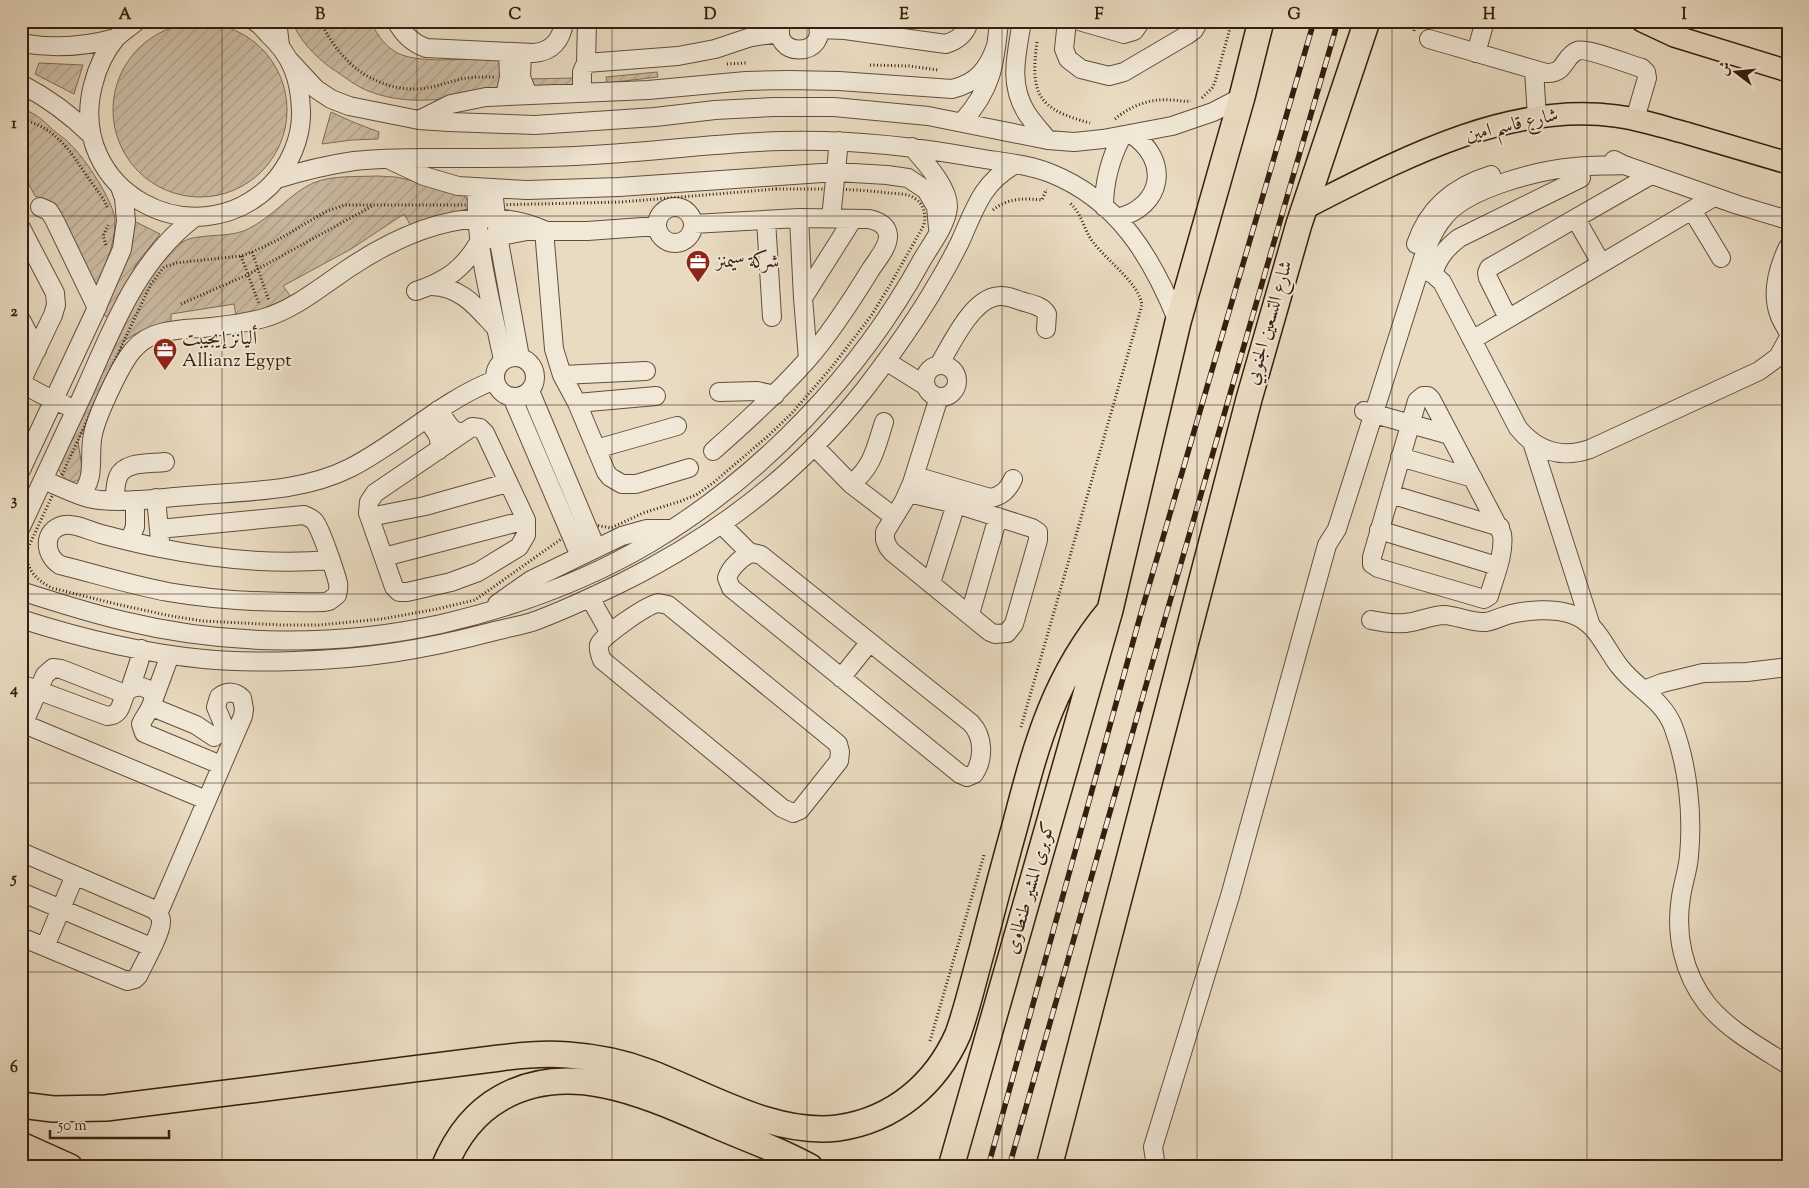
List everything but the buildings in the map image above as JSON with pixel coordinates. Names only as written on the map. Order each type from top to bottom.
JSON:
[{"type":"highway","points":[[21,1106],[53,1109],[106,1108],[478,1060],[544,1054],[586,1056],[627,1065],[751,1114],[786,1125],[821,1129],[838,1128],[881,1116],[918,1092],[942,1065],[955,1042],[964,1017],[1030,765],[1046,717],[1075,657],[1093,629],[1110,610],[1178,322],[1242,97],[1261,21]]},
{"type":"highway","name":"شارع التسعين الجنوبي","points":[[1048,1167],[1249,399],[1304,208],[1367,21]]},
{"type":"highway","name":"كوبرى المشير طنطاوى","points":[[951,1167],[1110,610]]},
{"type":"highway","points":[[444,1167],[459,1137],[476,1118],[495,1102],[525,1087],[557,1080],[590,1082],[652,1100],[810,1167]]},
{"type":"highway","points":[[21,1145],[70,1167]]},
{"type":"main road","points":[[1642,21],[1674,36],[1788,71]]},
{"type":"main road","name":"شارع قاسم امين","points":[[1304,208],[1423,151],[1467,135],[1537,117],[1585,113],[1635,119],[1788,163]]},
{"type":"street","points":[[137,21],[116,38],[97,68],[89,102],[92,136],[98,155],[120,187],[136,200],[155,209],[175,215],[196,217],[218,214],[240,207],[260,195],[277,179],[293,152],[301,122],[300,90],[290,61]]},
{"type":"street","points":[[254,21],[280,45],[290,61],[316,89],[331,99],[349,106],[419,120],[534,124],[654,117],[714,110],[834,107],[894,112],[962,122],[1048,140],[1074,142],[1127,135],[1172,126],[1193,120],[1229,105],[1242,97]]},
{"type":"street","points":[[277,21],[280,45]]},
{"type":"street","points":[[396,21],[406,36],[426,48],[515,52],[542,52],[551,48],[558,42],[562,34],[564,21]]},
{"type":"street","points":[[587,21],[586,62],[582,72],[587,93]]},
{"type":"street","points":[[586,62],[678,56],[715,49],[781,27],[781,39],[789,48],[801,50],[812,46],[818,36],[818,25],[946,44],[959,38],[964,33],[969,21]]},
{"type":"street","points":[[962,122],[980,100],[991,77],[999,21]]},
{"type":"street","points":[[1022,21],[1014,72],[1016,86],[1027,114],[1048,140]]},
{"type":"street","points":[[1067,21],[1064,49],[1068,59],[1081,69],[1108,76],[1124,72],[1187,35],[1194,30],[1199,21]]},
{"type":"street","points":[[1079,21],[1124,34],[1134,31],[1141,21]]},
{"type":"street","points":[[1113,21],[1122,21]]},
{"type":"street","points":[[1476,53],[1485,21]]},
{"type":"street","points":[[21,44],[61,48],[98,43],[116,38]]},
{"type":"street","points":[[1429,39],[1546,73],[1556,72],[1564,67],[1573,54],[1584,50],[1642,68],[1646,72],[1647,78],[1635,119]]},
{"type":"street","points":[[419,120],[440,109],[462,101],[506,96],[587,93],[746,81],[839,81],[943,90],[952,89],[962,87],[979,77],[991,60],[996,46]]},
{"type":"street","points":[[515,52],[528,95]]},
{"type":"street","points":[[506,96],[515,52]]},
{"type":"street","points":[[1534,70],[1537,117]]},
{"type":"street","points":[[839,81],[894,112]]},
{"type":"street","points":[[21,85],[49,99],[92,136]]},
{"type":"street","points":[[1110,212],[1129,215],[1140,208],[1149,199],[1156,182],[1155,162],[1150,151],[1142,141],[1127,135]]},
{"type":"street","points":[[1110,212],[1106,178],[1110,163],[1127,135]]},
{"type":"street","points":[[277,179],[354,161],[533,158],[660,151],[721,144],[783,141],[839,141],[940,151],[1050,173],[1079,189],[1110,212],[1139,245],[1152,264],[1178,322]]},
{"type":"street","points":[[831,218],[839,141]]},
{"type":"street","points":[[21,591],[134,624],[194,634],[259,640],[325,639],[363,636],[438,624],[489,612],[546,592],[615,562],[672,529],[707,506],[739,481],[786,437],[825,396],[879,329],[910,282],[946,215],[947,200],[934,173],[912,147]]},
{"type":"street","points":[[1156,1167],[1153,1146],[1230,896],[1327,545],[1337,528],[1368,412],[1419,237],[1426,221],[1442,201],[1463,186],[1540,161],[1585,154],[1599,155],[1612,159],[1714,197],[1788,220]]},
{"type":"street","points":[[388,159],[439,182],[485,188],[564,190],[836,172],[887,174],[908,178],[926,190],[936,206],[937,234]]},
{"type":"street","points":[[21,619],[72,634],[170,655],[252,661],[334,660],[374,656],[446,644],[531,622],[590,598],[647,570],[722,525],[764,493],[795,466],[861,393],[890,356],[939,282],[959,244],[980,197],[994,178],[1014,165]]},
{"type":"street","points":[[1368,412],[1426,271],[1433,231],[1446,214],[1461,201],[1482,190],[1535,173],[1574,167],[1624,165]]},
{"type":"street","points":[[1508,318],[1488,278],[1489,268],[1651,175]]},
{"type":"street","points":[[1426,271],[1435,266],[1445,250],[1459,238],[1581,178]]},
{"type":"street","points":[[21,470],[117,263],[125,236],[125,210],[120,187]]},
{"type":"street","points":[[485,188],[495,218],[498,236],[512,359]]},
{"type":"street","points":[[485,188],[477,218],[480,240],[497,328],[512,359]]},
{"type":"street","points":[[1472,340],[1714,197]]},
{"type":"street","points":[[40,207],[49,210],[97,308]]},
{"type":"street","points":[[677,208],[688,213],[693,224],[692,232],[688,237],[676,244],[663,239],[657,226],[660,215],[665,210],[677,208]]},
{"type":"street","points":[[1692,210],[1721,258]]},
{"type":"street","points":[[21,527],[114,325],[135,284],[166,242],[196,217]]},
{"type":"street","points":[[80,495],[90,478],[91,444],[99,414],[127,358],[139,343],[155,334],[221,326],[269,316],[301,301],[351,267],[409,235],[432,227],[477,218],[495,218],[520,221],[544,230]]},
{"type":"street","points":[[799,218],[808,359]]},
{"type":"street","points":[[693,224],[799,218],[869,219],[880,222],[887,230],[888,241],[856,294],[808,359],[775,394],[714,451]]},
{"type":"street","points":[[803,298],[853,219]]},
{"type":"street","points":[[1576,219],[1601,264]]},
{"type":"street","points":[[766,220],[772,317]]},
{"type":"street","points":[[497,328],[463,295],[448,288],[424,289],[459,270],[480,240],[527,231],[592,231],[657,226]]},
{"type":"street","points":[[21,228],[55,293],[56,299],[55,310],[21,382],[76,410]]},
{"type":"street","points":[[544,230],[554,349],[562,375],[577,403],[606,472],[615,481],[622,484],[636,484],[689,468]]},
{"type":"street","points":[[1788,247],[1779,264],[1776,289],[1778,312],[1788,332]]},
{"type":"street","points":[[1426,271],[1442,282],[1518,428],[1541,448],[1560,454],[1570,454],[1590,449],[1766,367],[1778,357],[1788,339]]},
{"type":"street","points":[[908,493],[956,504],[1032,528],[1038,532],[1038,540],[1011,629],[1001,635],[990,632],[888,547],[885,540],[886,532],[908,493],[916,471],[934,379],[970,314],[986,300],[993,297],[1006,296],[1045,310],[1051,330]]},
{"type":"street","points":[[21,320],[37,350]]},
{"type":"street","points":[[890,356],[934,379]]},
{"type":"street","points":[[512,359],[529,362],[535,371],[535,382],[530,391],[519,397],[512,397],[501,391],[495,380],[495,372],[512,359]]},
{"type":"street","points":[[562,375],[646,371]]},
{"type":"street","points":[[44,480],[80,495],[99,500],[135,500],[287,487],[320,480],[365,459],[469,391],[495,380]]},
{"type":"street","points":[[530,391],[596,548]]},
{"type":"street","points":[[719,392],[757,391],[775,394]]},
{"type":"street","points":[[577,403],[656,396]]},
{"type":"street","points":[[1428,396],[1431,399],[1450,435],[1500,527],[1503,540],[1489,596],[1484,599],[1375,567],[1371,560],[1416,401],[1419,398],[1428,396]]},
{"type":"street","points":[[512,397],[580,556]]},
{"type":"street","points":[[1368,412],[1450,435]]},
{"type":"street","points":[[432,415],[461,434]]},
{"type":"street","points":[[432,415],[440,440],[439,450]]},
{"type":"street","points":[[851,484],[865,473],[869,466],[884,422]]},
{"type":"street","points":[[596,449],[677,426]]},
{"type":"street","points":[[472,427],[483,430],[526,520],[526,535],[519,547],[478,572],[438,586],[400,592],[394,587],[370,517],[369,502],[375,493],[461,434],[472,427]]},
{"type":"street","points":[[1532,442],[1590,624],[1603,640],[1620,668],[1661,705],[1673,726],[1684,768],[1690,813],[1689,857],[1681,894],[1679,927],[1680,944],[1687,967],[1698,990],[1718,1016],[1730,1027],[1788,1065]]},
{"type":"street","points":[[814,446],[851,484],[894,517]]},
{"type":"street","points":[[1400,457],[1473,478]]},
{"type":"street","points":[[115,500],[118,476],[123,470],[132,465],[165,462]]},
{"type":"street","points":[[916,471],[988,488],[1008,478]]},
{"type":"street","points":[[370,517],[425,506],[507,483]]},
{"type":"street","points":[[1390,494],[1500,527]]},
{"type":"street","points":[[156,498],[160,548]]},
{"type":"street","points":[[129,541],[135,527],[135,500]]},
{"type":"street","points":[[931,583],[956,504]]},
{"type":"street","points":[[159,529],[304,515],[316,524],[330,560],[338,584],[337,594],[329,601],[252,602],[166,591],[60,565],[50,557],[47,544],[49,537],[58,528],[71,525],[160,548],[224,558],[288,562],[330,560]]},
{"type":"street","points":[[970,614],[998,517]]},
{"type":"street","points":[[384,557],[526,520]]},
{"type":"street","points":[[722,525],[750,553],[760,555],[975,727],[980,736],[981,746],[974,774],[967,777],[960,774],[731,588],[727,578],[730,571],[750,553]]},
{"type":"street","points":[[489,612],[531,580],[596,548],[634,531],[660,528],[672,529]]},
{"type":"street","points":[[672,529],[685,548]]},
{"type":"street","points":[[1379,530],[1497,566]]},
{"type":"street","points":[[590,598],[610,634]]},
{"type":"street","points":[[653,604],[668,605],[835,740],[840,748],[838,761],[800,810],[793,813],[786,811],[602,660],[600,645],[602,640],[610,634],[653,604]]},
{"type":"street","points":[[1371,620],[1401,624],[1448,615],[1487,622],[1509,614],[1559,611],[1590,624]]},
{"type":"street","points":[[842,678],[870,644]]},
{"type":"street","points":[[21,684],[30,700],[107,716],[116,714],[119,711],[139,662],[141,649]]},
{"type":"street","points":[[170,655],[152,704],[140,724],[144,733],[221,765]]},
{"type":"street","points":[[1644,690],[1662,682],[1703,673],[1754,672],[1788,667]]},
{"type":"street","points":[[206,800],[22,726],[30,700],[47,672],[57,668],[127,691],[142,687],[148,690],[152,704],[196,725],[214,737]]},
{"type":"street","points":[[158,914],[231,743]]},
{"type":"street","points":[[21,852],[153,909],[158,914],[161,922],[138,976],[127,981],[21,937]]},
{"type":"street","points":[[45,947],[75,875]]},
{"type":"street","points":[[21,892],[151,947]]},
{"type":"path","points":[[989,213],[1003,203],[1020,199],[1042,200],[1046,190],[1053,192]]},
{"type":"path","points":[[1020,729],[1142,305],[1138,292],[1094,244],[1086,231],[1079,212],[1066,199]]},
{"type":"path","points":[[181,304],[247,275],[375,204]]},
{"type":"path","points":[[252,252],[269,316]]},
{"type":"path","points":[[241,256],[247,275],[269,316]]},
{"type":"path","points":[[929,1045],[985,852]]},
{"type":"shaded area","points":[[292,21],[370,21],[386,45],[404,56],[429,60],[498,59],[502,67],[500,90],[436,100],[387,97],[371,92],[350,81],[319,58],[303,41]]},
{"type":"shaded area","points":[[200,23],[217,25],[241,33],[267,55],[277,69],[283,85],[287,110],[285,127],[277,151],[255,177],[241,187],[225,193],[200,197],[183,195],[159,187],[133,165],[123,151],[117,135],[113,110],[115,93],[123,69],[145,43],[159,33],[175,27]]},
{"type":"shaded area","points":[[39,63],[83,65],[74,94],[35,74]]},
{"type":"shaded area","points":[[657,72],[658,77],[607,83],[606,77]]},
{"type":"shaded area","points":[[574,78],[572,88],[533,91],[527,79]]},
{"type":"shaded area","points":[[21,110],[30,112],[38,117],[77,151],[105,192],[110,203],[114,213],[115,230],[108,257],[95,291],[53,205],[47,200],[35,196],[21,169]]},
{"type":"shaded area","points":[[331,112],[379,132],[378,139],[322,144]]},
{"type":"shaded area","points":[[377,176],[396,177],[462,192],[469,203],[467,211],[411,226],[404,214],[351,249],[283,286],[291,297],[272,307],[236,316],[234,304],[171,314],[171,323],[135,334],[124,341],[78,441],[82,468],[80,479],[74,482],[64,478],[58,468],[143,285],[169,252],[191,238],[233,234],[248,229],[296,193],[320,180]]},
{"type":"shaded area","points":[[134,221],[160,234],[137,263],[109,318],[102,314],[127,258]]},
{"type":"railway","points":[[988,1167],[1141,613],[1314,21]]},
{"type":"railway","points":[[1009,1167],[1338,21]]},
{"type":"place","name":"شركة سيمنز","points":[[698,283]]},
{"type":"place","name":"أليانز إيجيبت Allianz Egypt","points":[[165,371]]}]
